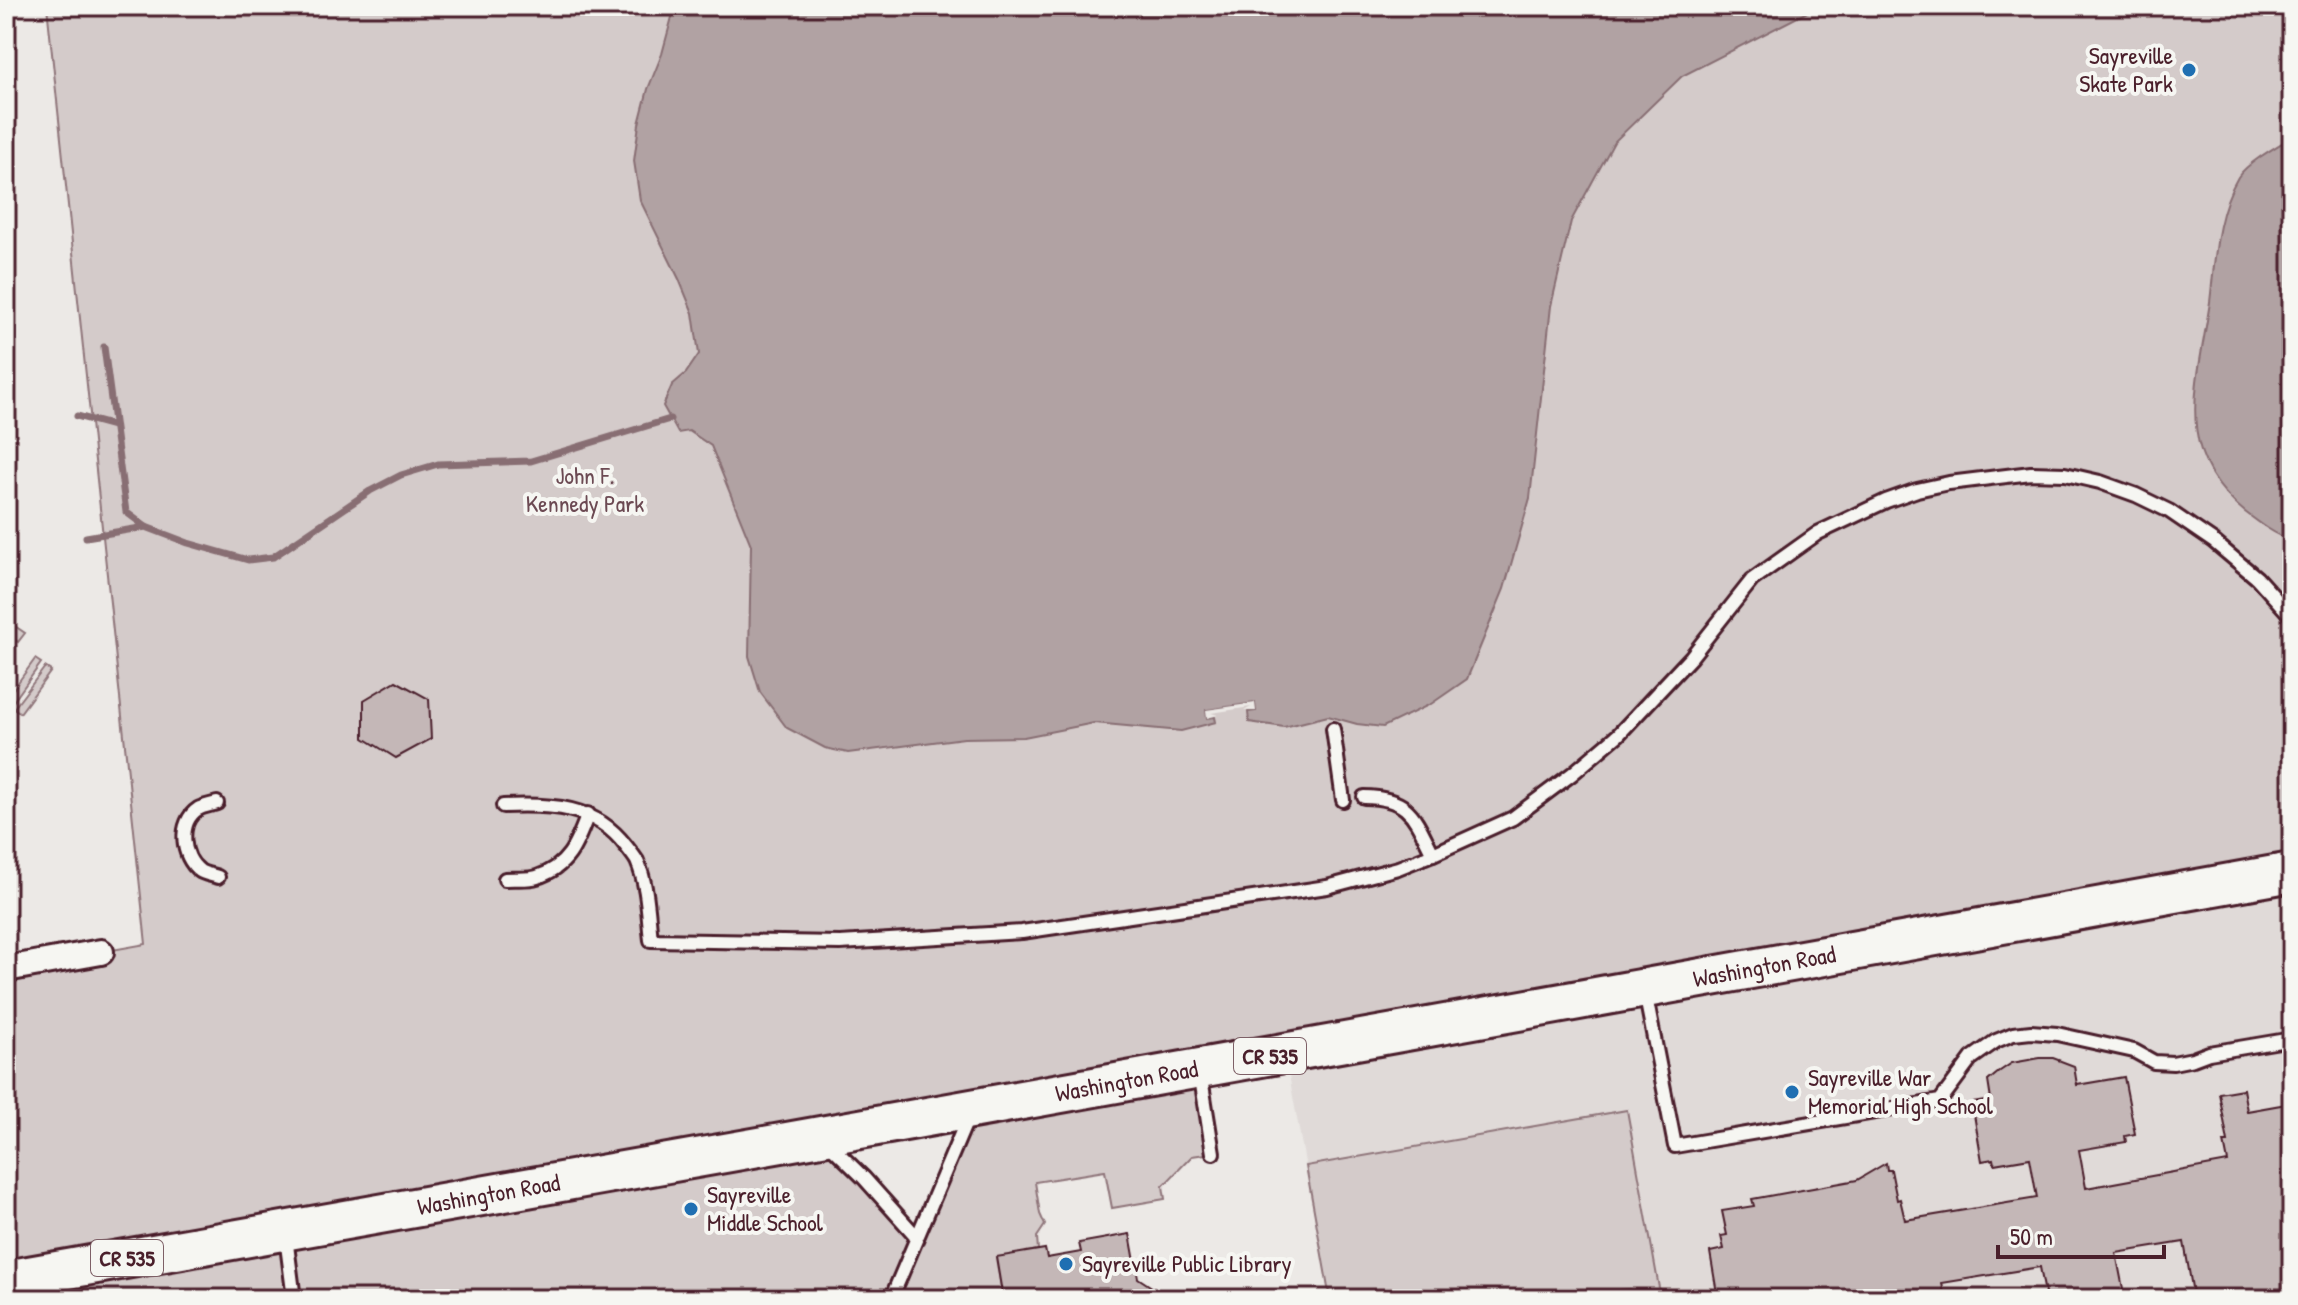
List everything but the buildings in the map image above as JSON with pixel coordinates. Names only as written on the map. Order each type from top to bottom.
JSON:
[{"type":"main road","name":"Washington Road","points":[[6,1280],[2292,872]]},
{"type":"street","points":[[6,969],[101,952]]},
{"type":"lane","points":[[503,806],[542,804],[588,814],[615,831],[636,859],[647,895],[651,940],[840,943],[1022,932],[1327,887],[1398,868],[1513,818],[1618,735],[1691,657],[1752,580],[1818,533],[1917,490],[2031,473],[2065,474],[2100,482],[2169,511],[2213,541],[2257,578],[2292,617]]},
{"type":"lane","points":[[1333,729],[1343,800]]},
{"type":"lane","points":[[1364,797],[1378,797],[1407,808],[1433,854]]},
{"type":"lane","points":[[217,803],[197,809],[186,826],[183,841],[200,871],[218,877]]},
{"type":"lane","points":[[505,879],[536,878],[564,863],[577,842],[588,814]]},
{"type":"lane","points":[[1645,988],[1675,1146],[1940,1101],[1972,1058],[1996,1041],[2013,1034],[2057,1034],[2134,1051],[2154,1062],[2173,1063],[2209,1053],[2292,1039]]},
{"type":"lane","points":[[1200,1068],[1213,1153]]},
{"type":"lane","points":[[891,1299],[972,1108]]},
{"type":"lane","points":[[821,1136],[916,1236]]},
{"type":"lane","points":[[285,1230],[294,1299]]},
{"type":"shaded area","points":[[675,6],[1819,6],[1682,76],[1614,142],[1571,221],[1551,306],[1530,498],[1504,589],[1467,679],[1431,704],[1383,727],[1328,716],[1284,727],[1249,722],[1248,712],[1256,711],[1255,703],[1206,710],[1207,718],[1215,717],[1216,722],[1181,731],[1094,723],[1024,737],[964,738],[848,753],[825,748],[787,728],[760,692],[749,656],[751,545],[711,446],[689,431],[678,433],[663,406],[672,385],[686,373],[699,354],[693,313],[640,200],[634,161],[648,89],[662,54]]},
{"type":"shaded area","points":[[2292,137],[2292,540],[2245,512],[2222,489],[2207,465],[2198,441],[2195,415],[2196,388],[2225,206],[2242,172]]},
{"type":"shaded area","name":"Sayreville War Memorial High School","points":[[2292,872],[2292,1299],[1330,1299],[1285,1053]]},
{"type":"green space","name":"John F. Kennedy Park","points":[[47,6],[2292,6],[2292,872],[1200,1068],[1213,1153],[1192,1156],[1163,1186],[1165,1199],[1112,1208],[1105,1171],[1035,1182],[1045,1225],[1037,1237],[1038,1250],[1026,1252],[1022,1261],[998,1270],[1003,1299],[6,1299],[6,969],[146,944]],"holes":[[[972,1109],[916,1236],[822,1136]]]},
{"type":"green space","points":[[6,620],[25,633],[18,642],[14,639],[9,646],[13,649],[10,654],[6,651]]},
{"type":"green space","points":[[35,659],[41,663],[10,706],[6,699]]},
{"type":"green space","points":[[45,667],[51,671],[20,713],[14,708]]},
{"type":"green space","points":[[1627,1110],[1661,1299],[1632,1299],[1630,1289],[1621,1290],[1622,1299],[1330,1299],[1306,1166]]},
{"type":"pier","points":[[1255,703],[1256,711],[1244,711],[1251,707],[1211,713],[1218,715],[1207,718],[1206,710]]},
{"type":"waterway","points":[[104,347],[126,512],[146,527],[248,560],[273,557],[370,491],[401,475],[438,464],[531,461],[670,419]]},
{"type":"waterway","points":[[77,416],[114,426]]},
{"type":"waterway","points":[[86,537],[146,527]]},
{"type":"place","name":"Sayreville Skate Park","points":[[2189,70]]},
{"type":"place","name":"Sayreville War Memorial High School","points":[[1792,1092]]},
{"type":"place","name":"Sayreville Middle School","points":[[691,1209]]},
{"type":"place","name":"Sayreville Public Library","points":[[1066,1264]]}]
